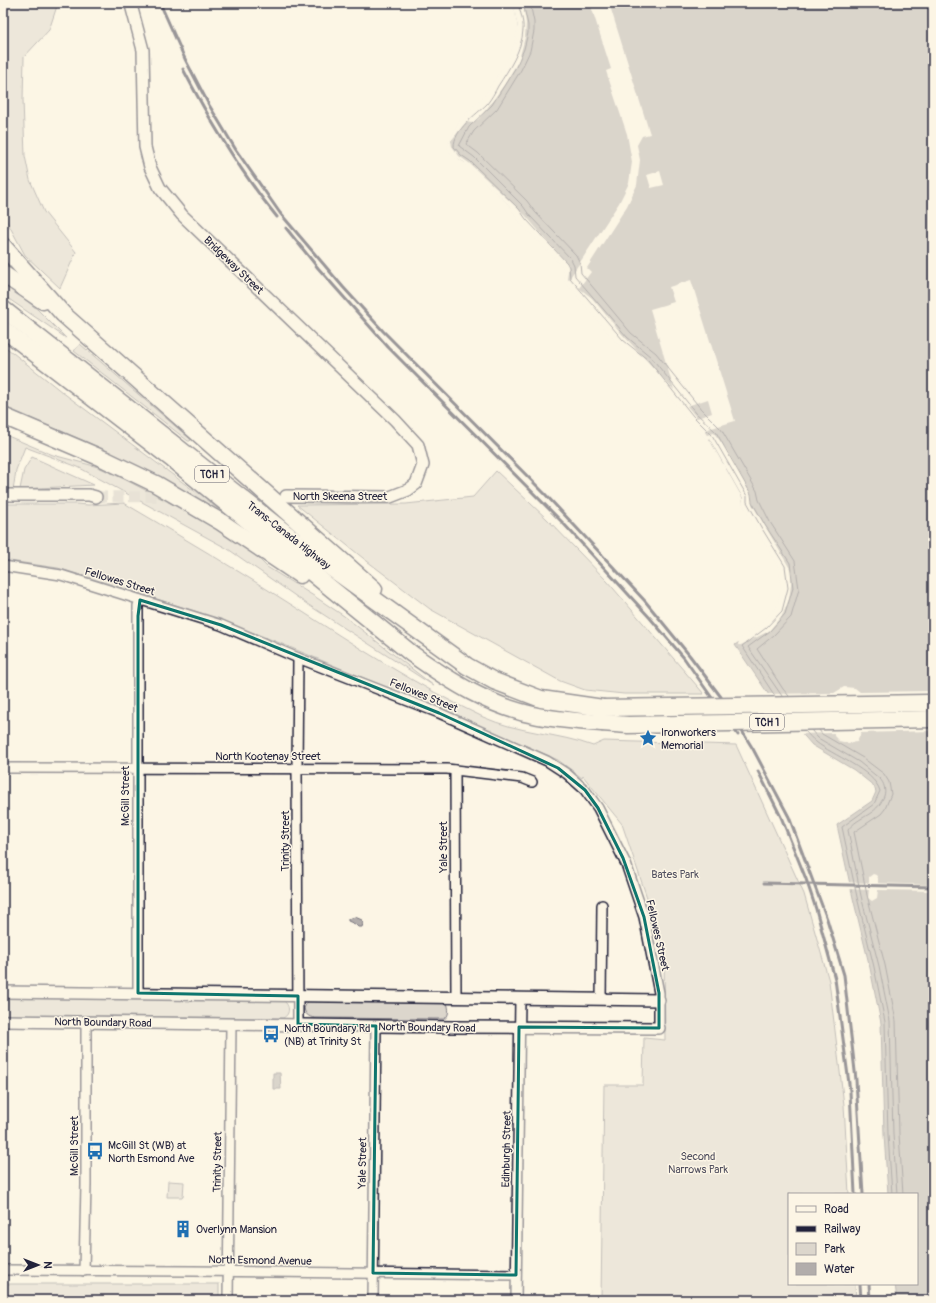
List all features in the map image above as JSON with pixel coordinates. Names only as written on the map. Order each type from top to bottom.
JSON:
[{"type":"highway","points":[[3,246],[63,314],[343,560],[424,634]]},
{"type":"highway","points":[[3,274],[63,314]]},
{"type":"highway","name":"Trans-Canada Highway","points":[[3,308],[314,556],[467,666],[494,681],[541,699],[602,716]]},
{"type":"highway","name":"Trans-Canada Highway","points":[[3,329],[173,460],[412,654],[464,689],[511,709],[537,716],[602,716]]},
{"type":"highway","points":[[3,416],[106,460],[183,499],[285,564],[344,608],[412,654]]},
{"type":"highway","name":"TCH 1","points":[[602,716],[661,708],[933,703]]},
{"type":"highway","name":"TCH 1","points":[[602,716],[628,725],[933,719]]},
{"type":"street","name":"Bridgeway Street","points":[[129,3],[131,5],[143,50],[145,147],[150,167],[160,188],[182,216],[395,420],[418,445],[423,465],[416,484]]},
{"type":"street","name":"North Skeena Street","points":[[286,496],[390,497],[408,490],[416,484]]},
{"type":"street","points":[[3,495],[89,495],[96,497]]},
{"type":"street","name":"Fellowes Street","points":[[3,566],[61,576],[221,625],[298,658],[439,713],[547,762],[576,782],[585,790],[598,808],[626,864],[644,917],[659,993],[659,1028]]},
{"type":"street","name":"McGill Street","points":[[138,993],[137,768],[138,606],[140,600]]},
{"type":"street","name":"Trinity Street","points":[[298,658],[298,1024]]},
{"type":"street","name":"North Kootenay Street","points":[[3,768],[447,768],[522,778],[532,782]]},
{"type":"street","name":"Yale Street","points":[[455,770],[456,997]]},
{"type":"street","points":[[601,999],[602,905]]},
{"type":"street","points":[[3,992],[659,1000]]},
{"type":"street","name":"Edinburgh Street","points":[[516,1300],[520,998]]},
{"type":"street","name":"North Boundary Road","points":[[3,1021],[659,1028]]},
{"type":"street","name":"McGill Street","points":[[84,1271],[86,1177],[86,1022]]},
{"type":"street","name":"Trinity Street","points":[[228,1300],[231,1024]]},
{"type":"street","name":"Yale Street","points":[[373,1300],[376,1026]]},
{"type":"street","name":"North Esmond Avenue","points":[[3,1270],[516,1275]]},
{"type":"highlighted area","points":[[140,600],[221,625],[439,713],[558,768],[585,790],[598,808],[623,858],[644,917],[659,993],[659,1028],[519,1027],[516,1275],[373,1273],[376,1026],[298,1024],[298,996],[138,993],[138,616]]},
{"type":"green space","points":[[3,3],[58,3],[49,30],[24,57],[23,100],[25,156],[30,180],[44,212],[76,252],[60,288],[25,255],[3,214],[3,149],[6,97]]},
{"type":"green space","points":[[3,282],[37,309],[66,338],[3,295]]},
{"type":"green space","points":[[80,344],[191,440],[188,441],[74,351]]},
{"type":"green space","points":[[3,345],[62,392],[225,514],[224,517],[136,466],[87,442],[3,407]]},
{"type":"green space","points":[[3,434],[53,455],[98,467],[176,506],[222,532],[249,549],[267,567],[344,616],[434,686],[304,602],[228,549],[78,467],[25,447],[16,470],[13,491],[3,491]]},
{"type":"green space","points":[[32,457],[94,485],[20,489],[24,470]]},
{"type":"green space","points":[[496,471],[547,519],[607,581],[704,694],[624,694],[585,690],[560,681],[430,609],[297,505],[406,504],[473,497]]},
{"type":"green space","points":[[124,503],[232,567],[411,679],[458,705],[496,722],[524,730],[566,738],[593,746],[604,741],[736,745],[804,894],[829,981],[844,1105],[849,1193],[788,1193],[788,1285],[855,1285],[856,1300],[601,1300],[604,1085],[643,1085],[644,1038],[665,1040],[664,952],[622,824],[583,776],[582,778],[558,760],[506,737],[275,641],[198,612],[58,568],[3,560],[3,504],[88,505]]},
{"type":"green space","points":[[3,998],[282,1000],[288,1006],[288,1012],[283,1018],[3,1015]]},
{"type":"green space","points":[[308,1001],[447,1003],[448,1012],[446,1018],[444,1019],[315,1018],[307,1015],[305,1012],[304,1008]]},
{"type":"green space","points":[[168,1181],[184,1182],[183,1197],[167,1197]]},
{"type":"green space","points":[[3,1284],[219,1284],[219,1300],[3,1300]]},
{"type":"water","points":[[514,3],[933,3],[933,1300],[897,1300],[895,1285],[918,1285],[918,1193],[888,1193],[884,1135],[881,1023],[837,825],[872,801],[876,792],[874,786],[854,770],[812,745],[771,698],[735,645],[763,625],[779,608],[784,588],[782,567],[743,503],[743,498],[709,438],[645,363],[566,279],[565,267],[517,212],[468,164],[458,158],[450,143],[462,121],[485,100],[508,63],[516,45],[519,31]]},
{"type":"water","points":[[355,917],[362,920],[362,927],[358,927],[348,921],[348,919]]},
{"type":"water","points":[[273,1073],[280,1073],[281,1089],[273,1089]]},
{"type":"pier","points":[[513,3],[523,3],[526,23],[525,37],[519,60],[504,85],[479,119],[472,123],[466,122],[451,141],[452,146],[459,156],[469,163],[525,215],[569,265],[567,278],[569,279],[619,203],[629,183],[632,162],[627,134],[606,71],[611,69],[590,3],[609,3],[650,134],[642,136],[637,145],[640,160],[637,185],[627,206],[587,268],[591,272],[579,288],[592,298],[621,333],[674,390],[650,309],[674,302],[669,287],[691,280],[735,421],[705,430],[705,432],[707,435],[714,433],[727,450],[752,496],[752,504],[792,572],[789,599],[783,614],[769,631],[741,645],[738,645],[739,640],[762,623],[777,607],[782,588],[780,568],[742,503],[743,498],[709,438],[706,438],[692,424],[643,363],[619,345],[565,281],[563,266],[521,223],[511,207],[464,162],[455,157],[448,148],[448,145],[461,119],[483,99],[508,60],[515,44],[518,28]],"holes":[[[708,399],[712,413],[697,418],[687,406]]]},
{"type":"pier","points":[[660,171],[664,185],[651,188],[647,175]]},
{"type":"pier","points":[[844,687],[855,688],[860,692],[933,691],[933,731],[861,733],[857,742],[848,743],[839,741],[834,736],[834,733],[800,734],[766,694],[834,693]]},
{"type":"pier","points":[[873,874],[878,878],[878,883],[933,885],[933,891],[878,890],[877,898],[872,901],[868,898],[869,890],[849,889],[847,882],[869,883],[869,877]]},
{"type":"tunnel","points":[[96,497],[219,496]]},
{"type":"railway","points":[[160,3],[185,59],[209,105],[236,150],[280,213],[343,287],[383,331],[545,494],[645,601],[721,697],[753,749],[789,817],[827,919],[844,975],[856,1080],[863,1193]]},
{"type":"railway","points":[[183,69],[226,146],[250,182],[277,217]]},
{"type":"railway","points":[[286,228],[318,268],[388,347],[563,523],[650,618],[684,658],[738,735]]},
{"type":"railway","points":[[758,771],[781,817],[806,879],[816,909],[835,979],[850,1091],[855,1193]]},
{"type":"railway","points":[[764,883],[933,887]]},
{"type":"railway","points":[[860,1285],[861,1300]]},
{"type":"railway","points":[[869,1285],[870,1300]]},
{"type":"place","name":"Ironworkers Memorial","points":[[648,738]]},
{"type":"place","name":"North Boundary Rd (NB) at Trinity St","points":[[271,1034]]},
{"type":"place","name":"McGill St (WB) at North Esmond Ave","points":[[95,1151]]},
{"type":"place","name":"Overlynn Mansion","points":[[183,1229]]},
{"type":"park label","name":"Bates Park","points":[[675,874]]},
{"type":"park label","name":"Second Narrows Park","points":[[698,1162]]}]
